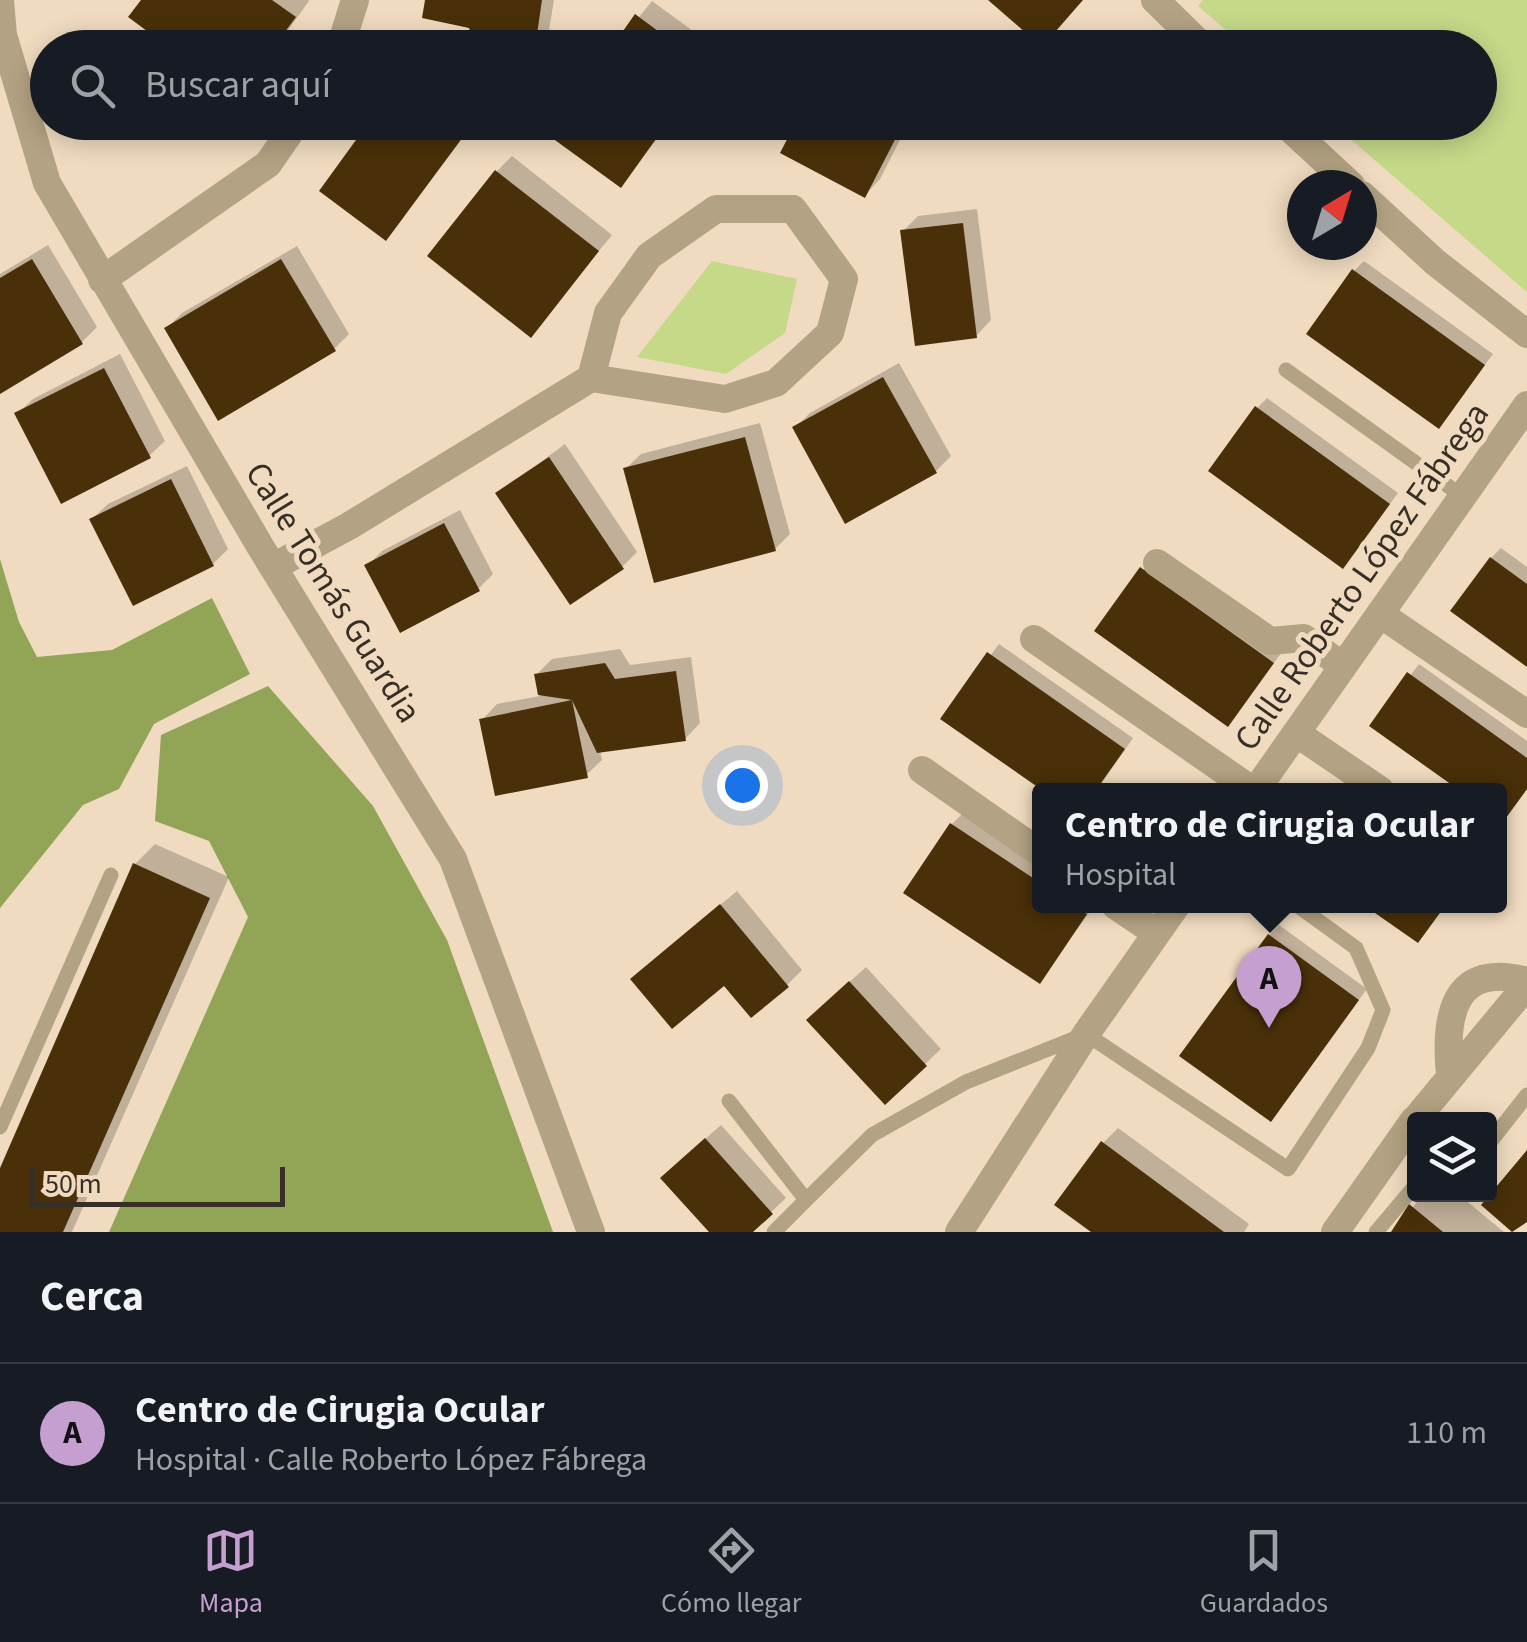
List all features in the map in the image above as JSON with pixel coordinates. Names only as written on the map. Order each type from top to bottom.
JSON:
[{"type":"street","points":[[346,30],[355,0]]},
{"type":"street","points":[[1154,0],[1185,30]]},
{"type":"street","name":"Calle Tomás Guardia","points":[[0,1],[3,36],[30,126]]},
{"type":"street","name":"Calle Tomás Guardia","points":[[34,140],[47,183],[102,280],[454,860],[590,1232]]},
{"type":"street","points":[[102,280],[268,164],[285,140]]},
{"type":"street","points":[[1302,140],[1335,170]]},
{"type":"street","points":[[273,567],[349,526],[590,378],[725,398],[776,383],[830,333],[844,279],[794,209],[716,209],[649,256],[608,313],[590,378]]},
{"type":"street","points":[[1377,209],[1435,262],[1527,334]]},
{"type":"street","name":"Calle Roberto López Fábrega","points":[[1259,783],[1527,405]]},
{"type":"street","points":[[1157,563],[1270,641],[1304,638],[1344,666]]},
{"type":"street","points":[[1380,614],[1527,714]]},
{"type":"street","points":[[1034,639],[1244,783]]},
{"type":"street","points":[[1296,733],[1370,783]]},
{"type":"street","points":[[922,770],[1032,847]]},
{"type":"street","points":[[1126,913],[1156,933]]},
{"type":"street","points":[[960,1232],[1086,1034],[1171,913]]},
{"type":"street","points":[[1421,1112],[1526,985],[1503,974],[1479,978],[1458,996],[1449,1019],[1450,1074]]},
{"type":"street","points":[[1334,1232],[1407,1131]]},
{"type":"lane","points":[[1286,370],[1462,496]]},
{"type":"lane","points":[[0,1127],[111,875]]},
{"type":"lane","points":[[774,1232],[872,1134],[966,1082],[1086,1034],[1288,1169],[1368,1048],[1383,1010],[1356,948],[1308,913]]},
{"type":"lane","points":[[1497,1133],[1527,1095]]},
{"type":"lane","points":[[729,1101],[806,1200]]},
{"type":"lane","points":[[1376,1232],[1407,1195]]},
{"type":"green space","points":[[1203,0],[1527,0],[1527,292],[1352,140],[1497,140],[1497,30],[1226,30],[1198,6]]},
{"type":"green space","points":[[712,261],[797,279],[785,333],[726,374],[637,357]]},
{"type":"green space","points":[[0,559],[19,622],[37,657],[112,650],[212,598],[250,674],[154,724],[119,789],[83,805],[0,908]]},
{"type":"green space","points":[[268,686],[373,806],[447,940],[553,1232],[109,1232],[248,917],[209,841],[155,821],[161,735]]},
{"type":"building","points":[[141,0],[272,0],[296,17],[286,30],[146,30],[128,17]]},
{"type":"building","points":[[425,0],[542,0],[538,30],[470,30],[422,18]]},
{"type":"building","points":[[988,0],[1083,0],[1057,30],[1022,30]]},
{"type":"building","points":[[635,14],[657,30],[624,30]]},
{"type":"building","points":[[356,140],[461,140],[386,241],[319,191]]},
{"type":"building","points":[[555,140],[655,140],[621,188]]},
{"type":"building","points":[[787,140],[895,140],[865,198],[780,153]]},
{"type":"building","points":[[495,170],[599,251],[531,338],[427,256]]},
{"type":"building","points":[[963,223],[977,338],[915,346],[900,230]]},
{"type":"building","points":[[32,259],[83,344],[0,394],[0,278]]},
{"type":"building","points":[[281,259],[336,351],[218,421],[164,328]]},
{"type":"building","points":[[1352,269],[1485,365],[1439,429],[1306,334]]},
{"type":"building","points":[[104,368],[151,458],[61,504],[14,413]]},
{"type":"building","points":[[883,377],[937,473],[845,524],[792,427]]},
{"type":"building","points":[[1255,406],[1390,504],[1343,569],[1208,471]]},
{"type":"building","points":[[745,437],[776,551],[654,583],[623,468]]},
{"type":"building","points":[[549,457],[624,569],[570,605],[495,493]]},
{"type":"building","points":[[171,479],[214,566],[133,606],[89,519]]},
{"type":"building","points":[[444,523],[480,591],[400,633],[364,565]]},
{"type":"building","points":[[1490,557],[1527,584],[1527,667],[1450,611]]},
{"type":"building","points":[[1140,567],[1274,663],[1228,727],[1094,631]]},
{"type":"building","points":[[987,652],[1125,749],[1101,783],[1032,783],[940,719]]},
{"type":"building","points":[[605,663],[615,679],[676,671],[686,741],[597,753],[572,700],[538,695],[534,674]]},
{"type":"building","points":[[1407,672],[1527,758],[1527,789],[1507,816],[1507,783],[1449,783],[1369,726]]},
{"type":"building","points":[[572,700],[588,778],[495,796],[479,719]]},
{"type":"building","points":[[950,823],[1032,877],[1032,913],[1087,914],[1040,984],[903,893]]},
{"type":"building","points":[[133,863],[210,898],[63,1232],[0,1232],[0,1168]]},
{"type":"building","points":[[720,904],[789,987],[751,1018],[724,986],[672,1029],[630,979]]},
{"type":"building","points":[[1375,913],[1440,913],[1418,943]]},
{"type":"building","points":[[1268,934],[1359,1000],[1271,1122],[1179,1056]]},
{"type":"building","points":[[849,981],[927,1066],[885,1105],[806,1020]]},
{"type":"building","points":[[705,1138],[773,1214],[753,1232],[709,1232],[660,1178]]},
{"type":"building","points":[[1101,1141],[1224,1232],[1091,1232],[1054,1205]]},
{"type":"building","points":[[1527,1150],[1527,1222],[1512,1232],[1481,1205],[1497,1202],[1497,1186]]},
{"type":"building","points":[[1409,1204],[1443,1232],[1391,1232]]},
{"type":"place","name":"Centro de Cirugia Ocular","points":[[1269,1028]]}]
